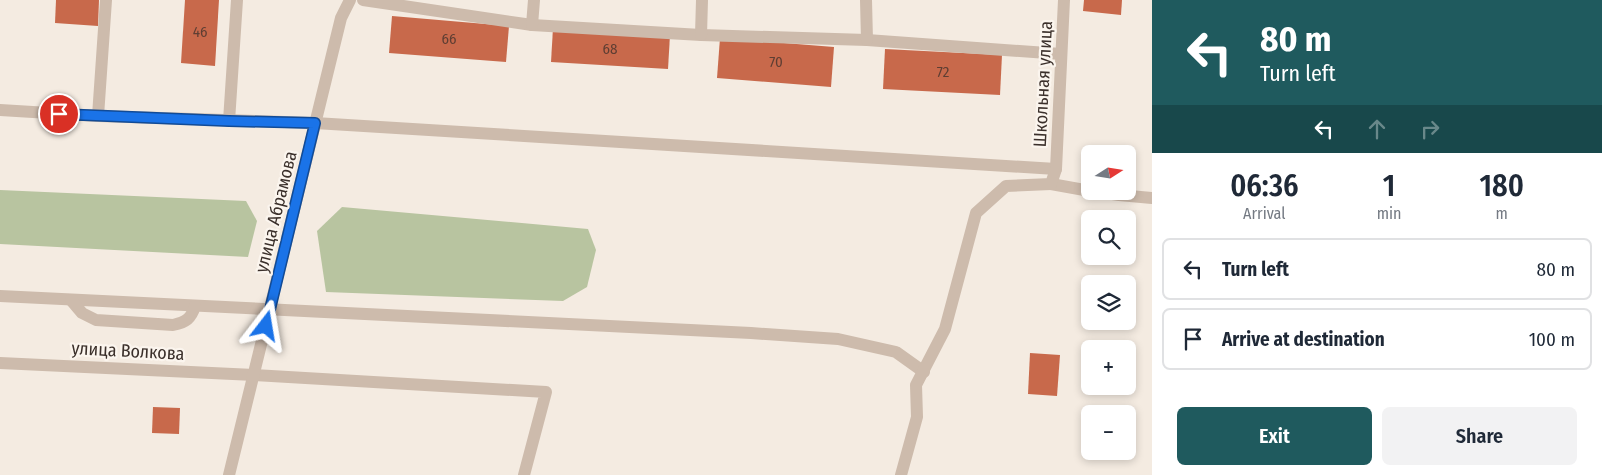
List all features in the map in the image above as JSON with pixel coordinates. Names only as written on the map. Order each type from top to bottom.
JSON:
[{"type":"street","points":[[98,116],[106,0]]},
{"type":"street","points":[[229,121],[238,0]]},
{"type":"street","name":"улица Абрамова","points":[[229,475],[341,18],[350,0]]},
{"type":"street","points":[[363,0],[532,25],[701,35],[866,40],[1061,54]]},
{"type":"street","points":[[532,25],[534,0]]},
{"type":"street","points":[[701,35],[702,0]]},
{"type":"street","points":[[866,0],[866,40]]},
{"type":"street","name":"Школьная улица","points":[[1051,184],[1056,169],[1064,0]]},
{"type":"street","points":[[0,110],[98,116],[315,123],[1056,169]]},
{"type":"street","points":[[900,475],[917,417],[916,385],[945,328],[976,213],[1006,186],[1051,184],[1081,189]]},
{"type":"street","points":[[1136,197],[1152,198]]},
{"type":"street","points":[[0,296],[731,332],[838,339],[896,352],[924,372]]},
{"type":"street","points":[[71,300],[82,314],[96,320],[173,325],[185,323],[192,316],[195,306]]},
{"type":"street","name":"улица Волкова","points":[[0,362],[254,375]]},
{"type":"street","points":[[254,375],[546,392],[524,475]]},
{"type":"green space","points":[[0,190],[246,201],[257,221],[248,257],[0,244]]},
{"type":"green space","points":[[342,207],[588,229],[596,250],[587,287],[563,301],[326,292],[317,231]]},
{"type":"building","points":[[56,0],[99,0],[98,26],[55,23]]},
{"type":"building","points":[[185,0],[219,0],[215,66],[181,63]]},
{"type":"building","points":[[1084,0],[1122,0],[1121,15],[1083,11]]},
{"type":"building","points":[[392,16],[509,26],[506,62],[389,53]]},
{"type":"building","points":[[553,28],[670,35],[668,69],[551,62]]},
{"type":"building","points":[[720,38],[834,47],[831,87],[717,78]]},
{"type":"building","points":[[885,49],[1002,55],[1000,95],[883,89]]},
{"type":"building","points":[[1030,353],[1060,355],[1057,396],[1028,394]]},
{"type":"building","points":[[153,407],[180,408],[179,434],[152,433]]},
{"type":"route","points":[[59,114],[315,123],[266,326]]}]
